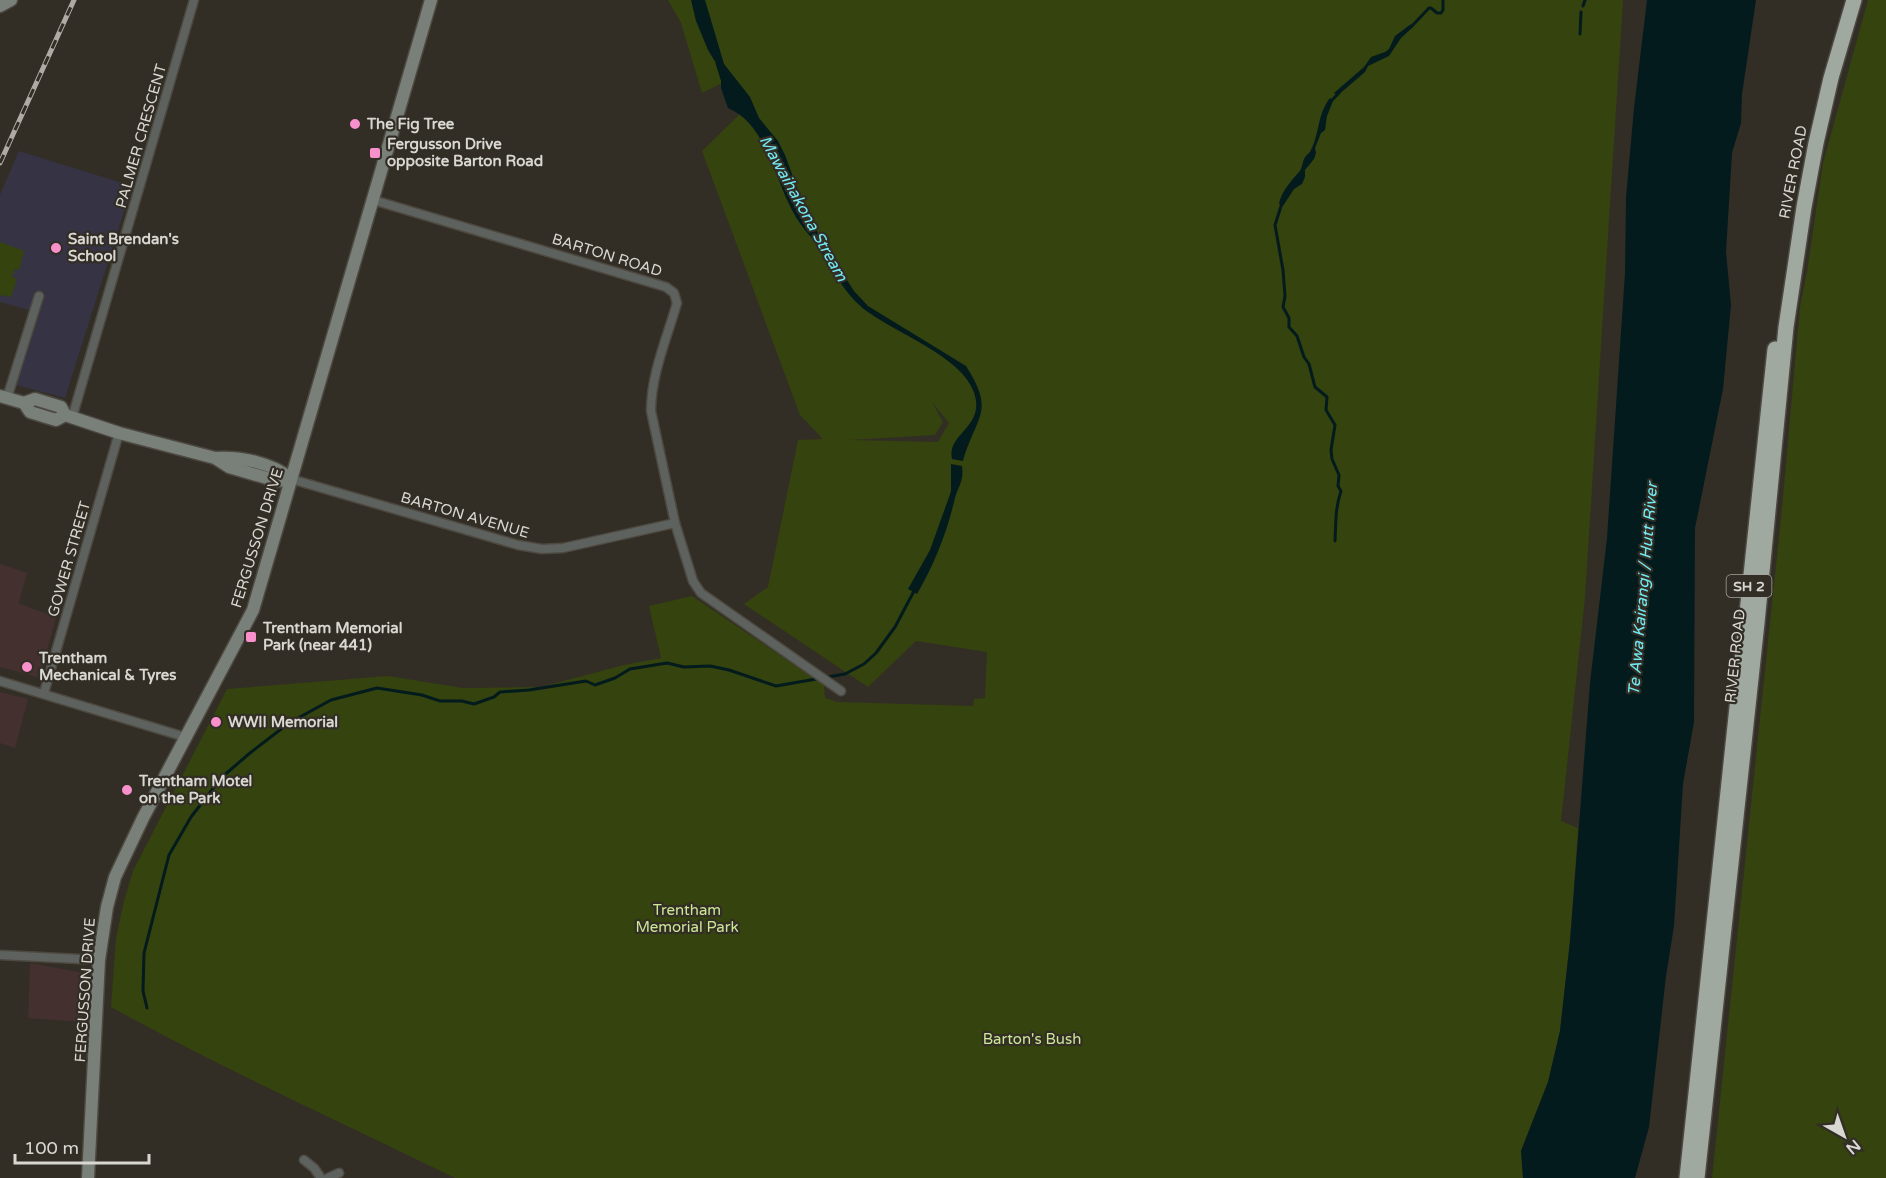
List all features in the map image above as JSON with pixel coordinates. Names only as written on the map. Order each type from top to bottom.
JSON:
[{"type":"highway","name":"RIVER ROAD","points":[[1686,1178],[1726,789],[1783,287],[1812,119],[1843,0]]},
{"type":"highway","name":"RIVER ROAD","points":[[1697,1178],[1757,623],[1786,327],[1816,143],[1831,78],[1854,0]]},
{"type":"main road","points":[[0,6],[11,0]]},
{"type":"main road","name":"FERGUSSON DRIVE","points":[[88,1178],[99,960],[106,907],[115,877],[129,845],[253,610],[431,0]]},
{"type":"main road","points":[[3,397],[24,403],[30,412],[56,420],[68,416],[119,433],[215,458],[229,467],[277,481],[291,479]]},
{"type":"street","name":"PALMER CRESCENT","points":[[68,416],[194,0]]},
{"type":"street","name":"BARTON ROAD","points":[[373,200],[666,287],[674,293],[677,303],[654,379],[651,411],[675,523]]},
{"type":"street","points":[[3,397],[39,296]]},
{"type":"street","name":"GOWER STREET","points":[[44,693],[119,433]]},
{"type":"street","name":"BARTON AVENUE","points":[[291,479],[518,545],[542,549],[563,548],[675,523]]},
{"type":"street","points":[[675,523],[693,581],[701,593],[841,691]]},
{"type":"street","points":[[0,681],[185,737]]},
{"type":"street","points":[[0,955],[99,960]]},
{"type":"street","points":[[304,1160],[321,1178]]},
{"type":"street","points":[[328,1178],[339,1173]]},
{"type":"shaded area","name":"Saint Brendan's School","points":[[19,151],[132,186],[65,398],[9,383],[29,310],[0,302],[0,195]]},
{"type":"shaded area","points":[[0,564],[27,573],[20,604],[56,617],[40,678],[0,667]]},
{"type":"shaded area","points":[[0,692],[28,699],[15,748],[0,743]]},
{"type":"shaded area","points":[[30,963],[84,973],[82,1022],[28,1018]]},
{"type":"green space","points":[[668,0],[1623,0],[1585,597],[1561,821],[1578,828],[1570,941],[1560,1031],[1548,1082],[1521,1151],[1523,1178],[455,1178],[239,1074],[111,1007],[116,938],[133,871],[227,689],[388,676],[463,688],[541,687],[624,665],[661,658],[649,606],[692,596],[824,685],[825,698],[838,702],[973,706],[974,699],[985,698],[987,652],[916,641],[868,687],[744,604],[768,587],[798,440],[823,439],[800,415],[702,151],[741,113],[720,84],[702,93],[681,23]],"holes":[[[932,402],[949,423],[938,442],[850,440],[935,435],[943,422]]]},
{"type":"green space","points":[[1868,0],[1886,0],[1886,1178],[1712,1178],[1782,508],[1800,307],[1823,163]]},
{"type":"green space","points":[[0,242],[24,251],[19,270],[15,269],[12,277],[17,279],[11,297],[0,295]]},
{"type":"water","points":[[691,0],[705,0],[724,64],[750,97],[759,118],[778,141],[806,212],[854,291],[868,306],[966,366],[980,394],[982,405],[978,423],[963,461],[952,459],[952,450],[975,413],[976,403],[973,390],[966,378],[942,356],[868,312],[843,287],[817,245],[794,214],[768,153],[752,126],[728,108],[721,88],[721,71],[708,50],[696,21]]},
{"type":"water","name":"Te Awa Kairangi / Hutt River","points":[[1647,0],[1756,0],[1742,94],[1741,123],[1732,153],[1726,252],[1731,305],[1723,389],[1695,528],[1694,722],[1683,784],[1674,926],[1649,1127],[1635,1178],[1523,1178],[1521,1151],[1548,1082],[1560,1031],[1570,941],[1590,683],[1607,538],[1625,273],[1626,197]]},
{"type":"water","points":[[1411,24],[1413,27],[1401,38],[1389,56],[1368,66],[1365,72],[1337,96],[1334,93],[1364,67],[1371,57],[1389,49],[1395,36]]},
{"type":"water","points":[[1330,98],[1333,101],[1325,130],[1321,133],[1315,148],[1314,159],[1305,170],[1302,184],[1294,189],[1283,206],[1279,204],[1282,195],[1300,171],[1304,158],[1310,152],[1323,111]]},
{"type":"water","points":[[951,464],[962,466],[962,479],[940,547],[917,594],[908,589],[930,550],[948,500],[951,491]]},
{"type":"waterway","points":[[1411,27],[1429,8],[1441,13],[1443,0]]},
{"type":"waterway","points":[[1583,6],[1585,0]]},
{"type":"waterway","points":[[1580,34],[1581,12]]},
{"type":"waterway","name":"Mawaihakona Stream","points":[[717,63],[722,79]]},
{"type":"waterway","points":[[1329,103],[1339,93]]},
{"type":"waterway","points":[[1282,203],[1275,225],[1283,270],[1285,296],[1283,307],[1289,318],[1289,327],[1297,336],[1304,357],[1309,364],[1315,387],[1327,397],[1326,410],[1335,425],[1331,450],[1339,475],[1338,486],[1341,491],[1335,541]]},
{"type":"waterway","name":"Mawaihakona Stream","points":[[147,1008],[143,991],[144,953],[169,855],[191,817],[222,777],[250,753],[289,723],[331,700],[377,688],[422,695],[440,701],[462,701],[474,704],[494,697],[500,692],[586,681],[595,685],[615,678],[630,669],[667,663],[684,667],[710,666],[729,670],[776,686],[845,674],[864,664],[876,653],[895,627],[914,591]]},
{"type":"railway","points":[[0,163],[74,0]]},
{"type":"place","name":"The Fig Tree","points":[[355,124]]},
{"type":"place","name":"Fergusson Drive opposite Barton Road","points":[[375,153]]},
{"type":"place","name":"Saint Brendan's School","points":[[56,248]]},
{"type":"place","name":"Trentham Memorial Park (near 441)","points":[[251,637]]},
{"type":"place","name":"Trentham Mechanical & Tyres","points":[[27,667]]},
{"type":"place","name":"WWII Memorial","points":[[216,722]]},
{"type":"place","name":"Trentham Motel on the Park","points":[[127,790]]},
{"type":"park label","name":"Trentham Memorial Park","points":[[687,918]]},
{"type":"park label","name":"Barton's Bush","points":[[1032,1039]]}]
